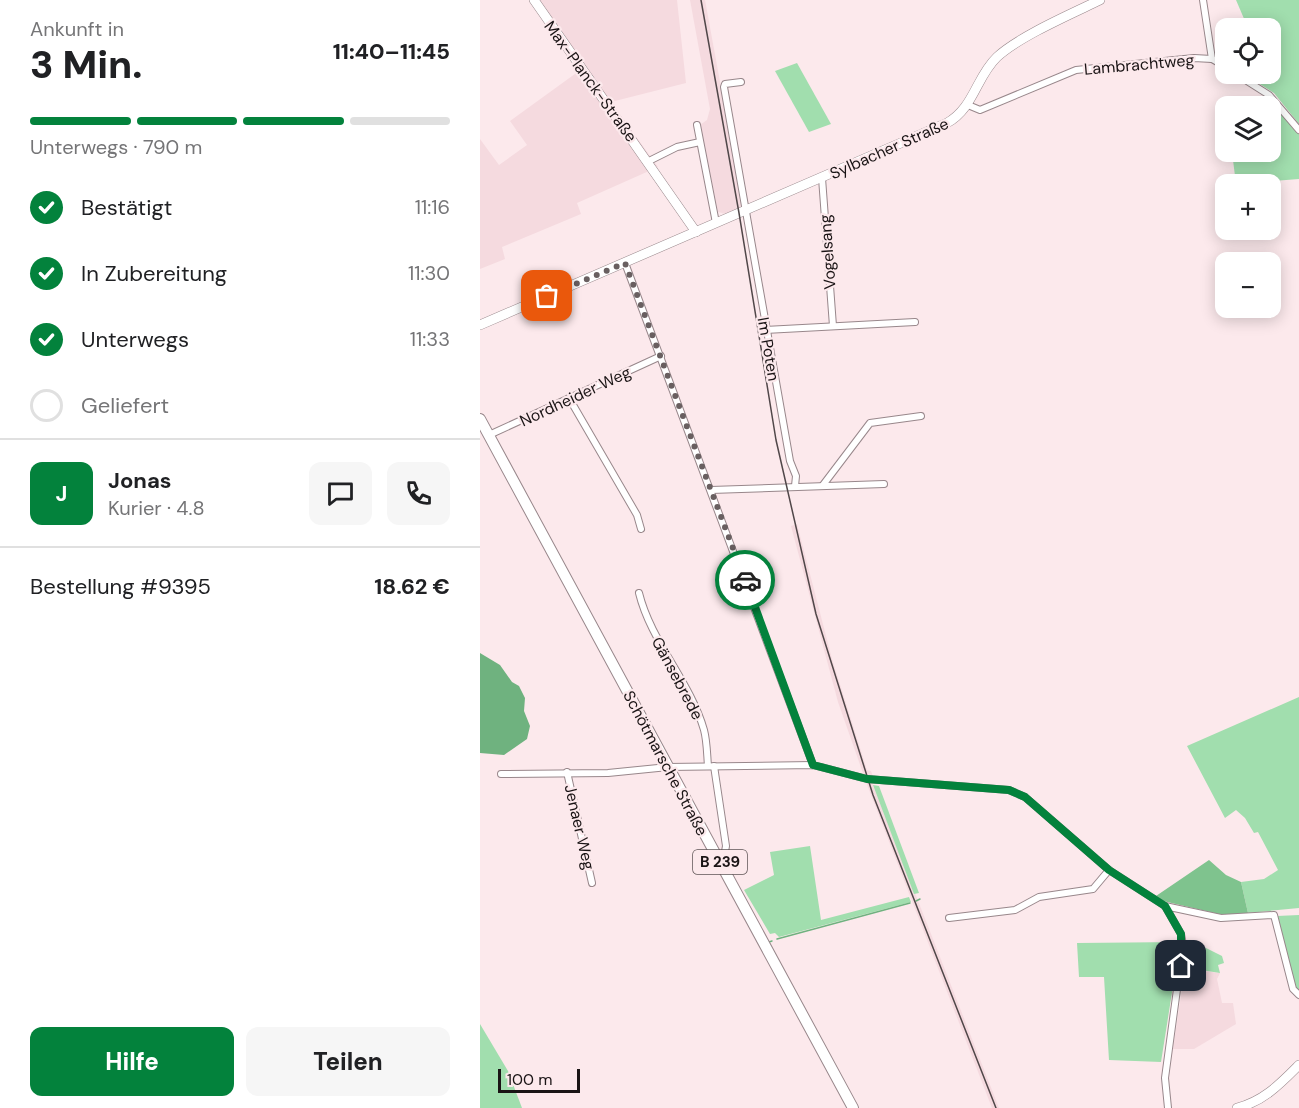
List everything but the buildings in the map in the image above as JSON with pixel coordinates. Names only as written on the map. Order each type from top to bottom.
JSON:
[{"type":"main road","name":"Max-Planck-Straße","points":[[534,0],[696,232]]},
{"type":"main road","name":"Sylbacher Straße","points":[[480,325],[947,123],[968,105],[998,57],[1100,0]]},
{"type":"main road","name":"Schötmarsche Straße","points":[[480,418],[853,1108]]},
{"type":"main road","points":[[1237,1108],[1259,1100],[1272,1091],[1299,1065]]},
{"type":"street","name":"Lambrachtweg","points":[[1203,0],[1212,59]]},
{"type":"street","name":"Lambrachtweg","points":[[968,105],[980,110],[1076,70],[1194,58],[1215,61]]},
{"type":"street","points":[[741,82],[724,84],[724,87],[746,210]]},
{"type":"street","points":[[1252,84],[1269,95],[1299,130]]},
{"type":"street","points":[[697,125],[716,223]]},
{"type":"street","points":[[648,161],[677,147],[700,142]]},
{"type":"street","name":"Vogelsang","points":[[822,178],[833,326]]},
{"type":"street","name":"Im Poten","points":[[746,210],[765,330],[790,461],[796,476],[795,486]]},
{"type":"street","points":[[625,263],[813,765]]},
{"type":"street","points":[[765,330],[915,322]]},
{"type":"street","name":"Nordheider Weg","points":[[489,435],[661,356]]},
{"type":"street","points":[[569,398],[637,515],[641,529]]},
{"type":"street","points":[[823,485],[870,423],[921,416]]},
{"type":"street","points":[[711,490],[884,484]]},
{"type":"street","name":"Gänsebrede","points":[[639,593],[643,610],[657,640],[698,715],[704,732],[726,846],[724,857]]},
{"type":"street","points":[[501,774],[608,773],[668,767],[813,765],[867,779],[1017,792],[1082,844],[1109,870],[1165,906],[1221,918],[1274,915],[1293,989],[1299,995]]},
{"type":"street","name":"Jenaer Weg","points":[[567,772],[592,883]]},
{"type":"street","points":[[950,918],[1015,910],[1039,897],[1093,889],[1109,870]]},
{"type":"street","points":[[1165,906],[1181,934],[1183,945],[1165,1078],[1168,1108]]},
{"type":"shaded area","points":[[539,0],[677,0],[686,83],[611,102],[658,167],[577,203],[581,214],[502,247],[505,259],[480,269],[480,139],[499,165],[527,145],[510,121],[579,71]]},
{"type":"shaded area","points":[[690,0],[705,0],[743,207],[726,214],[718,212],[700,125],[707,120],[710,109]]},
{"type":"shaded area","points":[[1236,0],[1299,0],[1299,124],[1281,102],[1281,96],[1276,96],[1260,84],[1281,84],[1281,18],[1244,18]]},
{"type":"shaded area","points":[[797,63],[831,124],[809,132],[775,71]]},
{"type":"shaded area","points":[[1281,111],[1299,133],[1299,179],[1281,180],[1281,174],[1235,174],[1233,162],[1281,162]]},
{"type":"shaded area","points":[[797,524],[832,659],[867,770],[871,771],[873,777],[864,776],[838,702],[791,526]]},
{"type":"shaded area","points":[[480,653],[500,665],[512,682],[519,686],[525,698],[524,711],[530,726],[527,739],[504,755],[480,753]]},
{"type":"shaded area","points":[[1299,697],[1299,908],[1248,913],[1241,882],[1264,879],[1278,870],[1258,832],[1254,833],[1245,818],[1236,810],[1225,818],[1187,746]]},
{"type":"shaded area","points":[[866,782],[872,783],[999,1108],[992,1108]]},
{"type":"shaded area","points":[[873,785],[879,786],[919,893],[914,894]]},
{"type":"shaded area","points":[[810,846],[821,920],[909,897],[911,902],[779,937],[775,933],[770,934],[744,890],[774,875],[770,852]]},
{"type":"shaded area","points":[[1209,860],[1226,875],[1241,882],[1248,913],[1223,915],[1163,901],[1156,896]]},
{"type":"shaded area","points":[[1299,915],[1299,992],[1295,987],[1277,916]]},
{"type":"shaded area","points":[[1180,942],[1161,1062],[1109,1060],[1104,977],[1079,977],[1077,943]]},
{"type":"shaded area","points":[[1202,946],[1222,956],[1224,963],[1218,965],[1220,973],[1201,970]]},
{"type":"shaded area","points":[[1185,969],[1220,973],[1217,979],[1222,1003],[1233,1003],[1236,1024],[1194,1049],[1173,1049]]},
{"type":"shaded area","points":[[480,1024],[508,1071],[522,1108],[480,1108]]},
{"type":"waterway","points":[[916,901],[920,899]]},
{"type":"waterway","points":[[777,939],[910,903]]},
{"type":"railway","points":[[701,0],[776,440],[816,614],[873,795],[996,1108]]},
{"type":"way so far","points":[[547,296],[625,263],[745,580]]},
{"type":"route","points":[[745,580],[812,756],[813,765],[851,777],[1017,792],[1082,844],[1109,870],[1165,906],[1181,934],[1183,945],[1181,966]]}]
